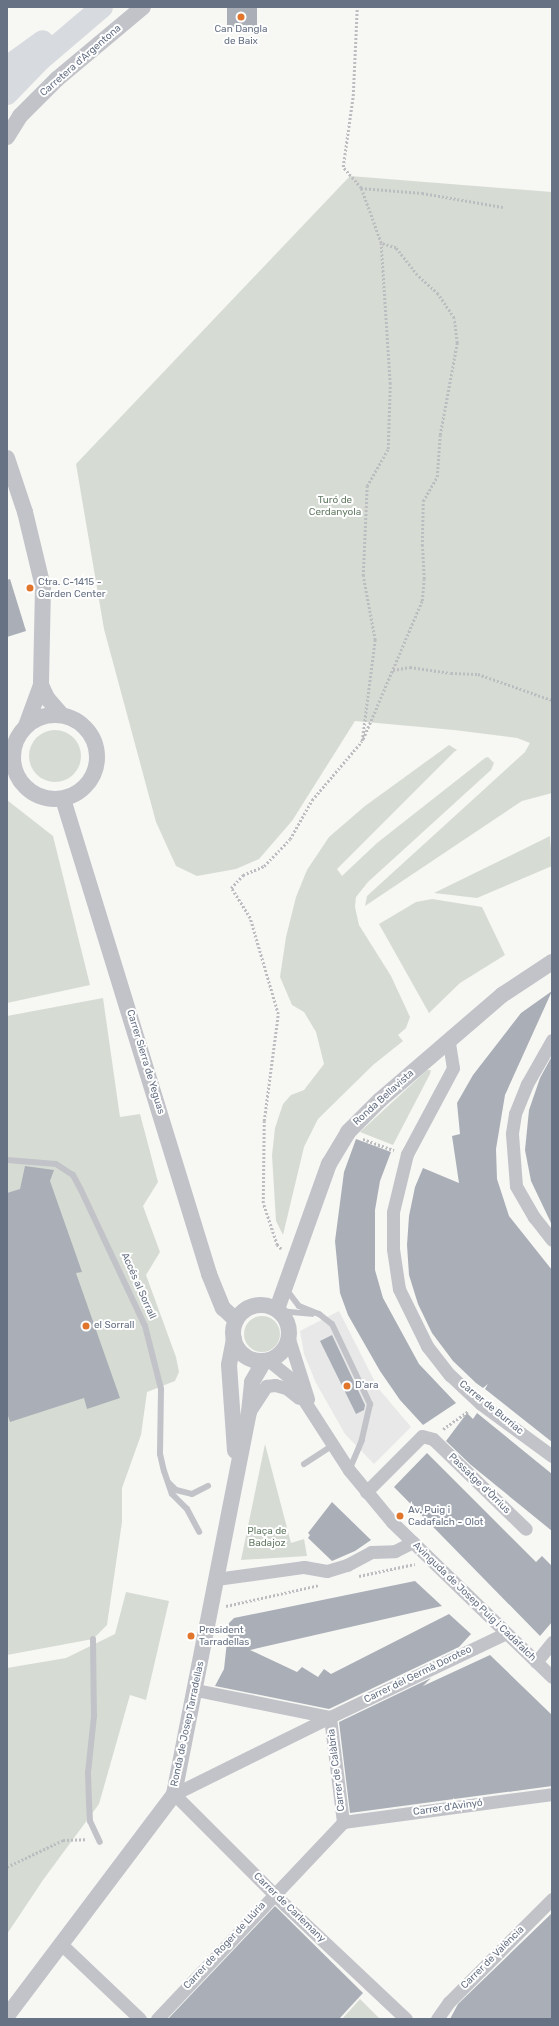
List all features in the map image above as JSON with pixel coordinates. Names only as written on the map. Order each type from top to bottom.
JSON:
[{"type":"highway","points":[[7,67],[87,7]]},
{"type":"highway","points":[[7,94],[41,58],[102,7]]},
{"type":"street","name":"Carretera d'Argentona","points":[[7,137],[20,116],[57,79],[144,7]]},
{"type":"street","points":[[7,458],[25,512],[43,587],[41,685],[26,726],[16,740],[13,752],[15,768],[13,782],[43,797],[63,799],[81,791],[88,784],[97,765],[98,754],[90,733],[78,722],[62,715],[47,698],[41,685]]},
{"type":"street","points":[[26,726],[37,718],[62,715]]},
{"type":"street","name":"Carrer Sierra de Yeguas","points":[[63,799],[209,1274],[222,1308],[236,1320]]},
{"type":"street","name":"Ronda Bellavista","points":[[278,1310],[316,1198],[336,1149],[354,1125],[380,1100],[450,1043],[502,995],[552,962]]},
{"type":"street","points":[[552,1040],[527,1084],[515,1114],[512,1134],[516,1186],[534,1217],[552,1240]]},
{"type":"street","name":"Carrer de Burriac","points":[[450,1043],[454,1068],[407,1154],[393,1212],[393,1249],[399,1289],[427,1346],[450,1375],[481,1404],[552,1456]]},
{"type":"street","points":[[257,1305],[278,1310],[289,1327],[289,1339],[281,1353],[266,1360],[248,1358],[237,1347],[234,1339],[236,1320],[245,1310],[257,1305]]},
{"type":"street","name":"Ronda de Josep Tarradellas","points":[[234,1339],[229,1365],[235,1475]]},
{"type":"street","name":"Avinguda de Josep Puig i Cadafalch","points":[[289,1339],[312,1410]]},
{"type":"street","name":"Avinguda de Josep Puig i Cadafalch","points":[[266,1360],[289,1377],[312,1410],[332,1446],[366,1492],[413,1542],[552,1677]]},
{"type":"street","name":"Ronda de Josep Tarradellas","points":[[7,2016],[60,1943],[174,1794],[196,1690],[235,1475],[249,1412],[252,1382],[266,1360]]},
{"type":"street","name":"Ronda de Josep Tarradellas","points":[[249,1412],[266,1386],[275,1385],[293,1392],[312,1410]]},
{"type":"street","points":[[366,1492],[422,1436],[433,1439]]},
{"type":"street","name":"Passatge d'Òrrius","points":[[433,1439],[526,1528]]},
{"type":"street","points":[[216,1579],[304,1567],[327,1572],[371,1552],[395,1551],[413,1542]]},
{"type":"street","name":"Carrer del Germà Doroteo","points":[[174,1794],[330,1717],[506,1633]]},
{"type":"street","points":[[536,1662],[552,1642]]},
{"type":"street","points":[[196,1690],[330,1717]]},
{"type":"street","name":"Carrer de Calàbria","points":[[330,1717],[343,1822]]},
{"type":"street","name":"Carrer de Carlemany","points":[[174,1794],[274,1894],[406,2019]]},
{"type":"street","name":"Carrer d'Avinyó","points":[[343,1822],[552,1794]]},
{"type":"street","name":"Carrer de Roger de Llúria","points":[[158,2019],[343,1822]]},
{"type":"street","name":"Carrer de València","points":[[437,2019],[449,2002],[552,1899]]},
{"type":"street","points":[[60,1943],[140,2019]]},
{"type":"lane","name":"Accés al Sorrall","points":[[7,1160],[56,1164],[73,1175],[81,1190],[145,1326],[161,1388],[160,1454],[167,1482],[172,1494],[192,1517],[199,1532]]},
{"type":"lane","points":[[285,1289],[299,1306],[319,1314],[332,1324],[370,1404],[362,1440],[349,1470]]},
{"type":"lane","points":[[278,1310],[319,1314]]},
{"type":"lane","points":[[304,1464],[332,1446]]},
{"type":"lane","points":[[167,1482],[176,1490],[192,1494],[208,1486]]},
{"type":"lane","points":[[93,1639],[94,1716],[88,1773],[89,1802],[90,1822],[100,1842]]},
{"type":"path","points":[[357,7],[353,96],[343,167],[361,188],[381,243],[390,384],[388,449],[367,486],[363,576],[375,640],[362,741]]},
{"type":"path","points":[[361,188],[422,194],[503,206]]},
{"type":"path","points":[[285,1253],[277,1245],[262,1203],[264,1121],[278,1014],[250,918],[231,888],[243,875],[264,866],[290,839],[312,800],[362,741],[422,601],[424,579],[422,546],[423,501],[437,477],[440,435],[457,343],[454,318],[438,294],[417,275],[396,248],[381,243]]},
{"type":"path","points":[[392,670],[410,667],[451,673],[478,674],[552,700]]},
{"type":"path","points":[[363,1138],[407,1154]]},
{"type":"path","points":[[433,1439],[446,1426],[481,1404]]},
{"type":"path","points":[[7,1867],[62,1840],[86,1839],[100,1842]]},
{"type":"shaded area","name":"D'ara","points":[[339,1311],[378,1388],[411,1427],[374,1464],[345,1434],[316,1383],[304,1354],[300,1331]]},
{"type":"green space","name":"Turó de Cerdanyola","points":[[350,176],[552,192],[552,793],[522,801],[365,906],[367,896],[525,752],[530,743],[517,738],[454,730],[355,721],[292,821],[259,859],[236,869],[197,876],[176,866],[156,822],[104,629],[76,464]]},
{"type":"green space","points":[[55,730],[65,732],[73,738],[79,746],[81,756],[79,766],[73,774],[65,780],[55,782],[45,780],[37,774],[31,766],[29,756],[31,746],[37,738],[45,732]]},
{"type":"green space","points":[[449,745],[457,750],[337,869],[342,876],[377,843],[485,758],[488,757],[494,763],[491,770],[368,882],[356,897],[355,907],[359,925],[391,976],[410,1017],[406,1028],[398,1035],[403,1041],[373,1065],[318,1119],[304,1147],[283,1235],[276,1221],[272,1155],[275,1128],[283,1104],[291,1095],[304,1090],[324,1064],[316,1032],[304,1012],[292,1005],[280,977],[286,937],[296,897],[307,870],[329,837],[365,806]]},
{"type":"green space","points":[[7,800],[53,836],[90,985],[7,1003]]},
{"type":"green space","points":[[550,836],[552,866],[477,898],[434,893]]},
{"type":"green space","points":[[432,899],[482,907],[505,955],[460,983],[429,1013],[379,924],[416,902]]},
{"type":"green space","name":"el Sorrall","points":[[103,998],[120,1117],[140,1114],[158,1182],[143,1206],[160,1252],[146,1275],[176,1357],[179,1372],[175,1381],[147,1392],[141,1435],[122,1488],[122,1522],[107,1625],[93,1639],[7,1655],[7,1016]]},
{"type":"green space","points":[[427,1070],[431,1070],[430,1074],[393,1145],[360,1132]]},
{"type":"green space","points":[[266,1316],[275,1321],[279,1327],[279,1341],[275,1347],[266,1352],[258,1352],[249,1347],[245,1341],[244,1330],[249,1321],[255,1317]]},
{"type":"green space","name":"Plaça de Badajoz","points":[[265,1444],[291,1543],[304,1539],[307,1556],[241,1560]]},
{"type":"green space","points":[[126,1592],[169,1601],[146,1700],[130,1695],[99,1804],[43,1880],[7,1934],[7,1668],[66,1658],[115,1634]]},
{"type":"green space","points":[[360,1999],[380,2019],[342,2019]]},
{"type":"building","name":"Can Dangla de Baix","points":[[227,7],[257,7],[257,27],[227,27]]},
{"type":"building","points":[[10,579],[26,631],[7,637],[7,580]]},
{"type":"building","points":[[552,991],[505,1095],[496,1149],[497,1179],[509,1216],[552,1270],[552,1442],[485,1389],[488,1384],[483,1388],[476,1383],[453,1361],[432,1333],[418,1304],[409,1275],[407,1245],[409,1216],[415,1187],[423,1168],[459,1183],[452,1136],[460,1134],[457,1103],[473,1075],[521,1013]]},
{"type":"building","points":[[552,1056],[552,1225],[531,1181],[525,1150],[529,1110],[540,1078]]},
{"type":"building","points":[[356,1139],[391,1152],[380,1181],[375,1210],[375,1270],[383,1298],[419,1364],[456,1403],[423,1425],[400,1400],[380,1371],[348,1315],[340,1293],[335,1241],[344,1172]]},
{"type":"building","name":"el Sorrall","points":[[25,1166],[54,1170],[50,1181],[82,1272],[76,1273],[120,1398],[87,1409],[84,1398],[10,1422],[7,1413],[7,1193],[20,1189]]},
{"type":"building","points":[[332,1335],[365,1405],[364,1410],[356,1414],[320,1341]]},
{"type":"building","points":[[467,1413],[473,1419],[477,1413],[552,1474],[552,1531],[471,1465],[446,1441]]},
{"type":"building","points":[[427,1453],[536,1562],[542,1556],[552,1566],[552,1622],[540,1636],[394,1487]]},
{"type":"building","points":[[332,1502],[371,1540],[355,1551],[332,1561],[308,1538],[310,1535],[308,1533]]},
{"type":"building","points":[[415,1581],[442,1606],[250,1650],[297,1672],[302,1667],[318,1677],[324,1669],[331,1674],[449,1614],[471,1634],[459,1647],[329,1709],[215,1686],[224,1669],[229,1623],[234,1618]]},
{"type":"building","points":[[490,1655],[552,1715],[552,1786],[350,1813],[339,1722],[431,1678],[423,1686]]},
{"type":"building","points":[[275,1906],[363,1993],[339,2019],[168,2019]]},
{"type":"building","points":[[552,1913],[552,2019],[450,2019],[458,2004]]},
{"type":"place","name":"Can Dangla de Baix","points":[[241,17]]},
{"type":"place","name":"Ctra. C-1415 - Garden Center","points":[[30,588]]},
{"type":"place","name":"el Sorrall","points":[[86,1326]]},
{"type":"place","name":"D'ara","points":[[347,1386]]},
{"type":"place","name":"Av. Puig i Cadafalch - Olot","points":[[400,1516]]},
{"type":"place","name":"President Tarradellas","points":[[191,1636]]}]
